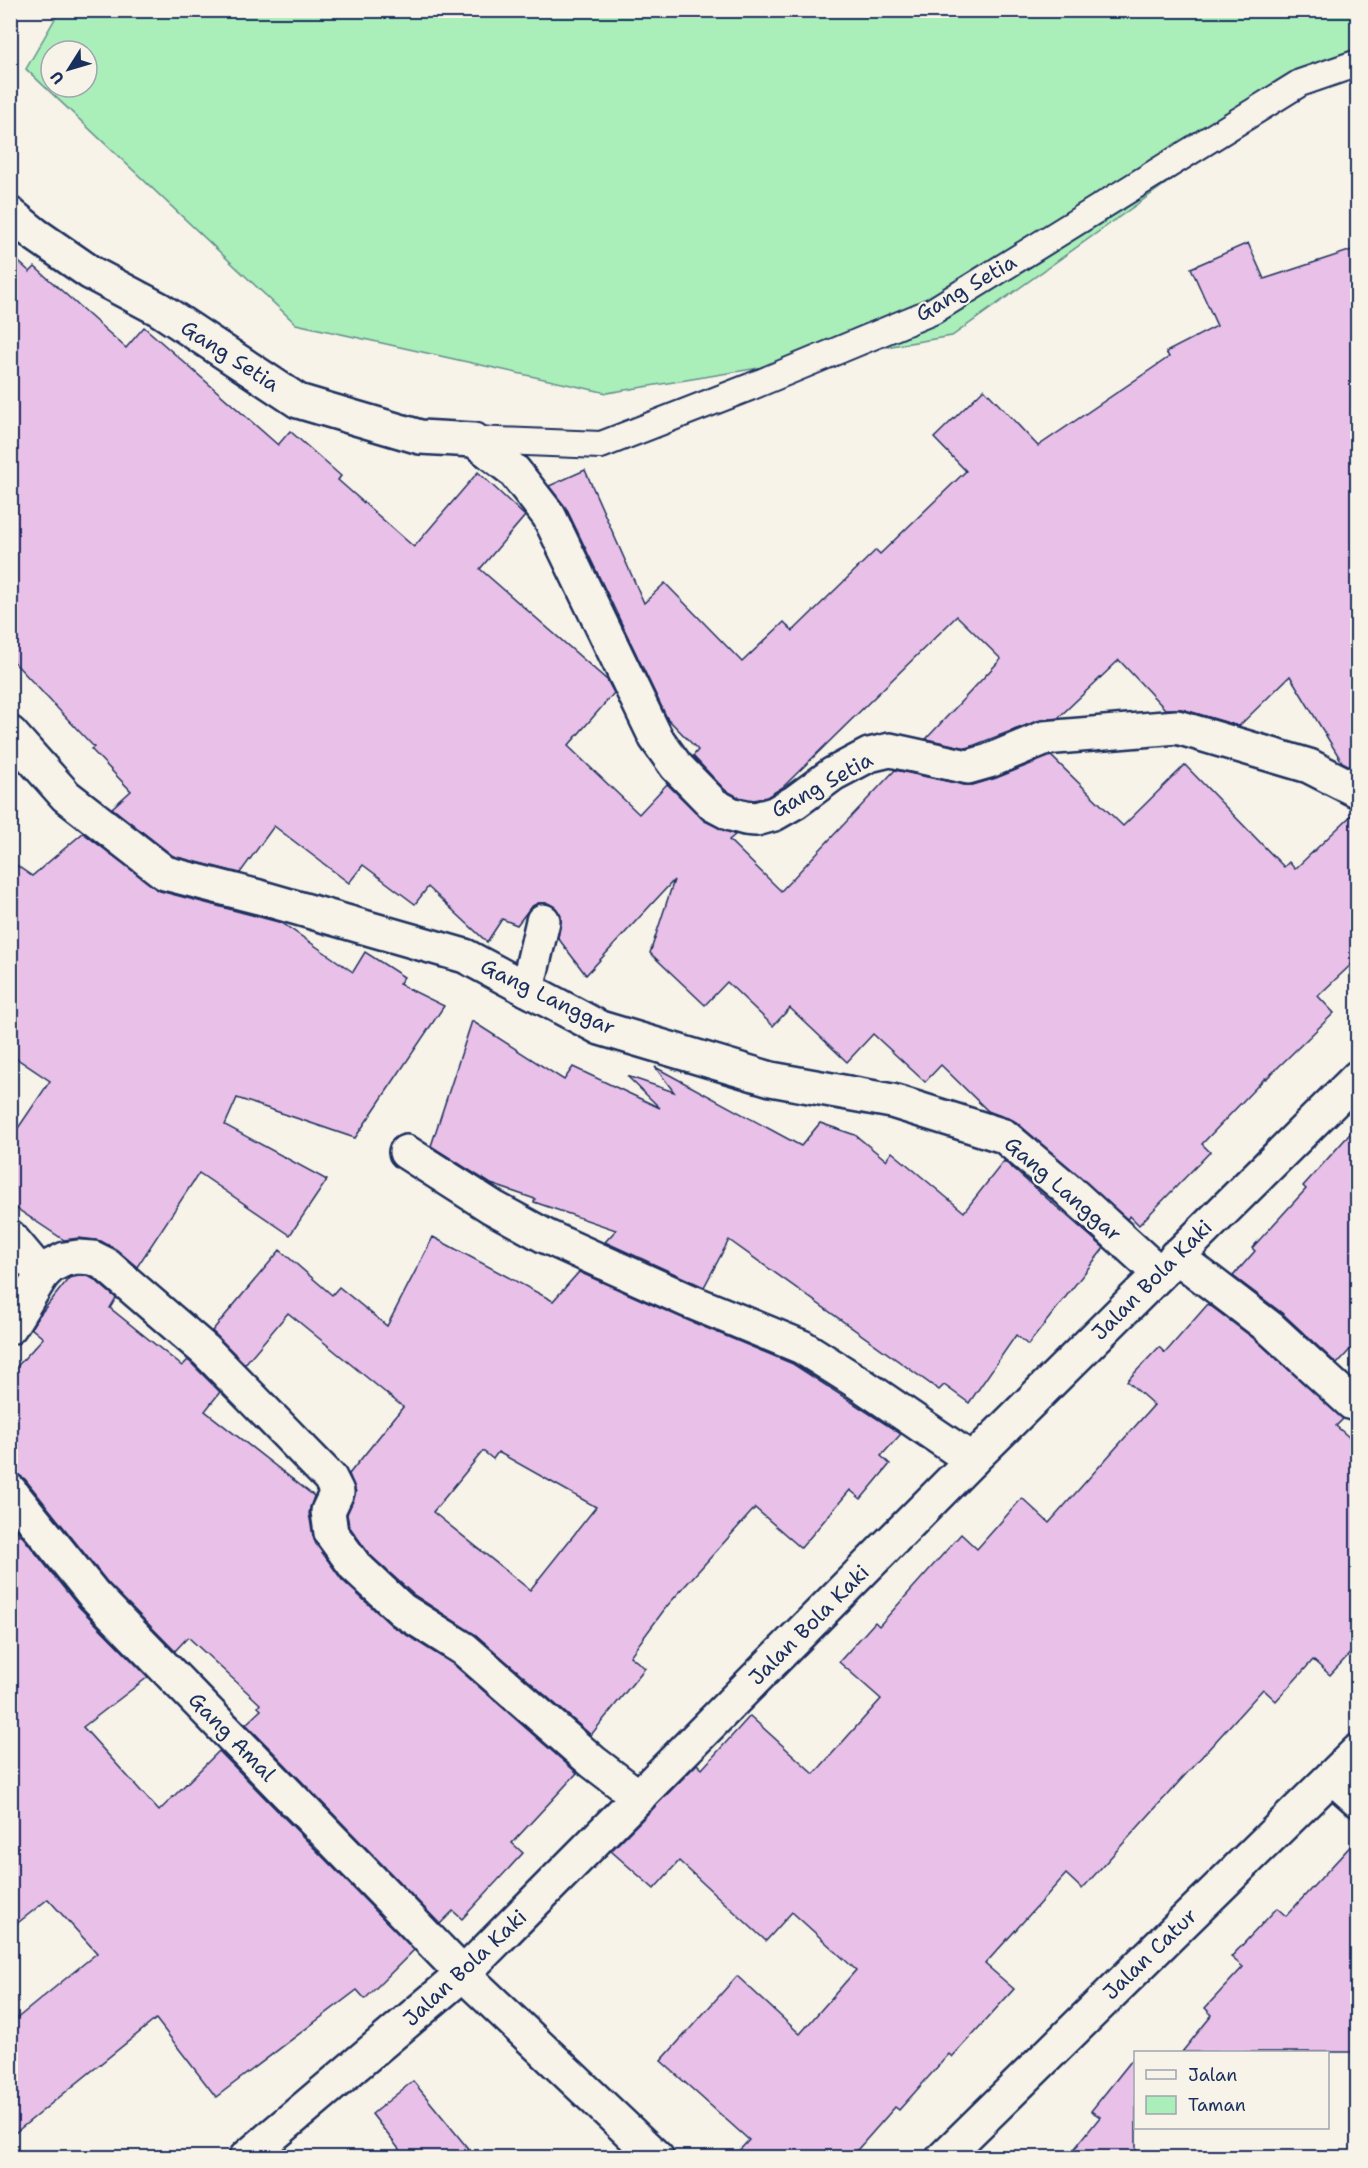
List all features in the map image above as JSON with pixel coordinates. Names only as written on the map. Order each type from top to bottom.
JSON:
[{"type":"street","name":"Gang Setia","points":[[10,214],[91,273],[159,309],[298,401],[420,437],[474,440],[514,471],[549,516],[656,738],[676,766],[707,798],[730,814],[756,819],[774,814],[795,802],[833,774],[869,755],[890,750],[968,766],[989,761],[1044,738],[1177,727],[1309,766],[1358,791]]},
{"type":"street","name":"Gang Langgar","points":[[10,733],[66,796],[165,873],[259,897],[465,956],[600,1028],[771,1079],[892,1101],[1004,1136],[1068,1190],[1167,1265],[1269,1327],[1352,1403]]},
{"type":"street","points":[[527,989],[543,921]]},
{"type":"street","name":"Jalan Bola Kaki","points":[[246,2157],[463,1974],[972,1460],[1358,1077]]},
{"type":"street","points":[[406,1152],[492,1207],[545,1236],[687,1300],[802,1347],[860,1383],[972,1460]]},
{"type":"street","points":[[10,1238],[42,1275]]},
{"type":"street","points":[[10,1327],[42,1275],[51,1266],[66,1259],[93,1258],[120,1276],[207,1351],[330,1478],[337,1492],[328,1511],[331,1533],[355,1566],[402,1610],[464,1649],[593,1762],[639,1797]]},
{"type":"street","name":"Gang Amal","points":[[10,1491],[94,1595],[463,1974],[657,2157]]},
{"type":"street","name":"Jalan Catur","points":[[943,2157],[1358,1751]]},
{"type":"street","points":[[1332,1777],[1358,1800]]},
{"type":"lane","name":"Gang Setia","points":[[474,440],[601,445],[750,387],[933,311],[1300,83],[1358,63]]},
{"type":"green space","points":[[60,10],[1358,11],[1357,61],[1202,158],[952,336],[607,393],[296,324],[58,99],[99,99],[99,39],[43,39]]},
{"type":"green space","points":[[39,46],[39,81],[26,69]]},
{"type":"building","points":[[1248,243],[1264,279],[1358,248],[1358,770],[1342,762],[1290,676],[1239,726],[1182,709],[1165,709],[1119,660],[1058,718],[1037,721],[967,748],[926,739],[1001,659],[957,616],[783,787],[767,797],[754,800],[738,797],[725,790],[693,756],[698,750],[667,718],[566,508],[549,486],[585,470],[644,603],[665,583],[742,662],[784,622],[793,631],[876,550],[880,554],[966,471],[934,438],[984,389],[1038,446],[1169,357],[1166,352],[1217,326],[1191,268]]},
{"type":"building","points":[[10,254],[30,272],[35,267],[126,348],[144,327],[278,445],[290,431],[341,476],[338,480],[414,547],[478,472],[525,516],[480,569],[607,680],[614,693],[568,746],[639,814],[667,784],[705,821],[735,835],[729,840],[781,891],[895,770],[973,785],[1051,756],[1123,826],[1185,765],[1284,867],[1289,862],[1295,869],[1358,809],[1358,958],[1318,996],[1334,1013],[1265,1078],[1202,1144],[1210,1152],[1139,1225],[1130,1216],[1127,1219],[1016,1122],[988,1111],[941,1065],[925,1082],[873,1034],[847,1062],[790,1008],[773,1026],[727,982],[705,1005],[650,953],[674,880],[586,975],[558,938],[561,916],[556,908],[548,903],[538,903],[530,908],[517,925],[502,919],[487,942],[428,887],[415,904],[363,865],[349,883],[274,826],[240,873],[173,856],[112,808],[131,791],[91,749],[94,747],[10,658]]},
{"type":"building","points":[[83,833],[160,891],[282,923],[353,972],[365,952],[404,977],[399,984],[444,1006],[355,1138],[237,1098],[225,1125],[327,1180],[290,1235],[199,1173],[137,1267],[117,1250],[101,1241],[79,1238],[64,1240],[10,1204],[10,1140],[50,1081],[10,1054],[10,861],[32,876]]},
{"type":"building","points":[[472,1021],[564,1080],[573,1067],[660,1108],[627,1076],[674,1092],[655,1067],[801,1146],[820,1123],[855,1135],[886,1160],[892,1152],[964,1212],[1004,1161],[1104,1248],[1028,1345],[1016,1335],[969,1403],[944,1385],[939,1390],[729,1240],[704,1287],[605,1242],[616,1230],[534,1202],[535,1199],[491,1184],[431,1146]]},
{"type":"building","points":[[1358,1125],[1358,1341],[1337,1364],[1282,1313],[1233,1276],[1255,1251],[1252,1248],[1306,1189],[1303,1186]]},
{"type":"building","points":[[433,1237],[553,1301],[579,1272],[793,1364],[901,1434],[881,1456],[890,1464],[861,1499],[850,1490],[801,1548],[755,1508],[667,1606],[630,1656],[645,1668],[591,1735],[476,1635],[414,1595],[369,1554],[349,1526],[347,1514],[356,1492],[349,1474],[403,1407],[288,1313],[245,1364],[212,1331],[280,1250],[332,1295],[339,1287],[387,1326]],"holes":[[[483,1451],[493,1459],[498,1452],[596,1507],[530,1590],[433,1512]]]},
{"type":"building","points":[[88,1276],[95,1280],[116,1298],[110,1308],[182,1366],[188,1360],[220,1392],[205,1411],[314,1496],[309,1513],[313,1536],[316,1544],[342,1580],[392,1626],[453,1664],[577,1773],[512,1843],[523,1853],[462,1919],[453,1911],[440,1924],[246,1724],[261,1710],[258,1707],[260,1704],[188,1637],[175,1651],[108,1583],[25,1479],[10,1473],[10,1374],[43,1338],[31,1328],[38,1317],[69,1278]]},
{"type":"building","points":[[1208,1304],[1257,1341],[1343,1419],[1336,1426],[1358,1445],[1358,1645],[1330,1675],[1313,1660],[1276,1701],[1263,1689],[1082,1889],[1066,1874],[985,1964],[1014,1989],[952,2057],[949,2054],[899,2110],[895,2107],[851,2157],[733,2157],[749,2140],[661,2061],[737,1976],[800,2034],[856,1970],[792,1912],[766,1941],[679,1861],[654,1889],[611,1851],[697,1764],[702,1769],[750,1716],[814,1774],[881,1699],[839,1662],[875,1622],[879,1626],[961,1534],[977,1549],[1022,1498],[1049,1523],[1154,1405],[1127,1381],[1159,1347],[1165,1353]]},
{"type":"building","points":[[10,1521],[79,1607],[148,1677],[83,1727],[159,1811],[219,1751],[414,1950],[365,1999],[357,1990],[216,2097],[156,2019],[10,2137],[10,2024],[97,1953],[48,1899],[10,1929]]},
{"type":"building","points":[[1358,1838],[1358,2052],[1183,2051],[1212,2015],[1205,2008],[1243,1967],[1231,1957],[1277,1908],[1286,1916]]},
{"type":"building","points":[[1134,2057],[1136,2157],[1068,2157],[1100,2117],[1091,2111]]},
{"type":"building","points":[[413,2081],[475,2157],[405,2157],[372,2114]]}]
